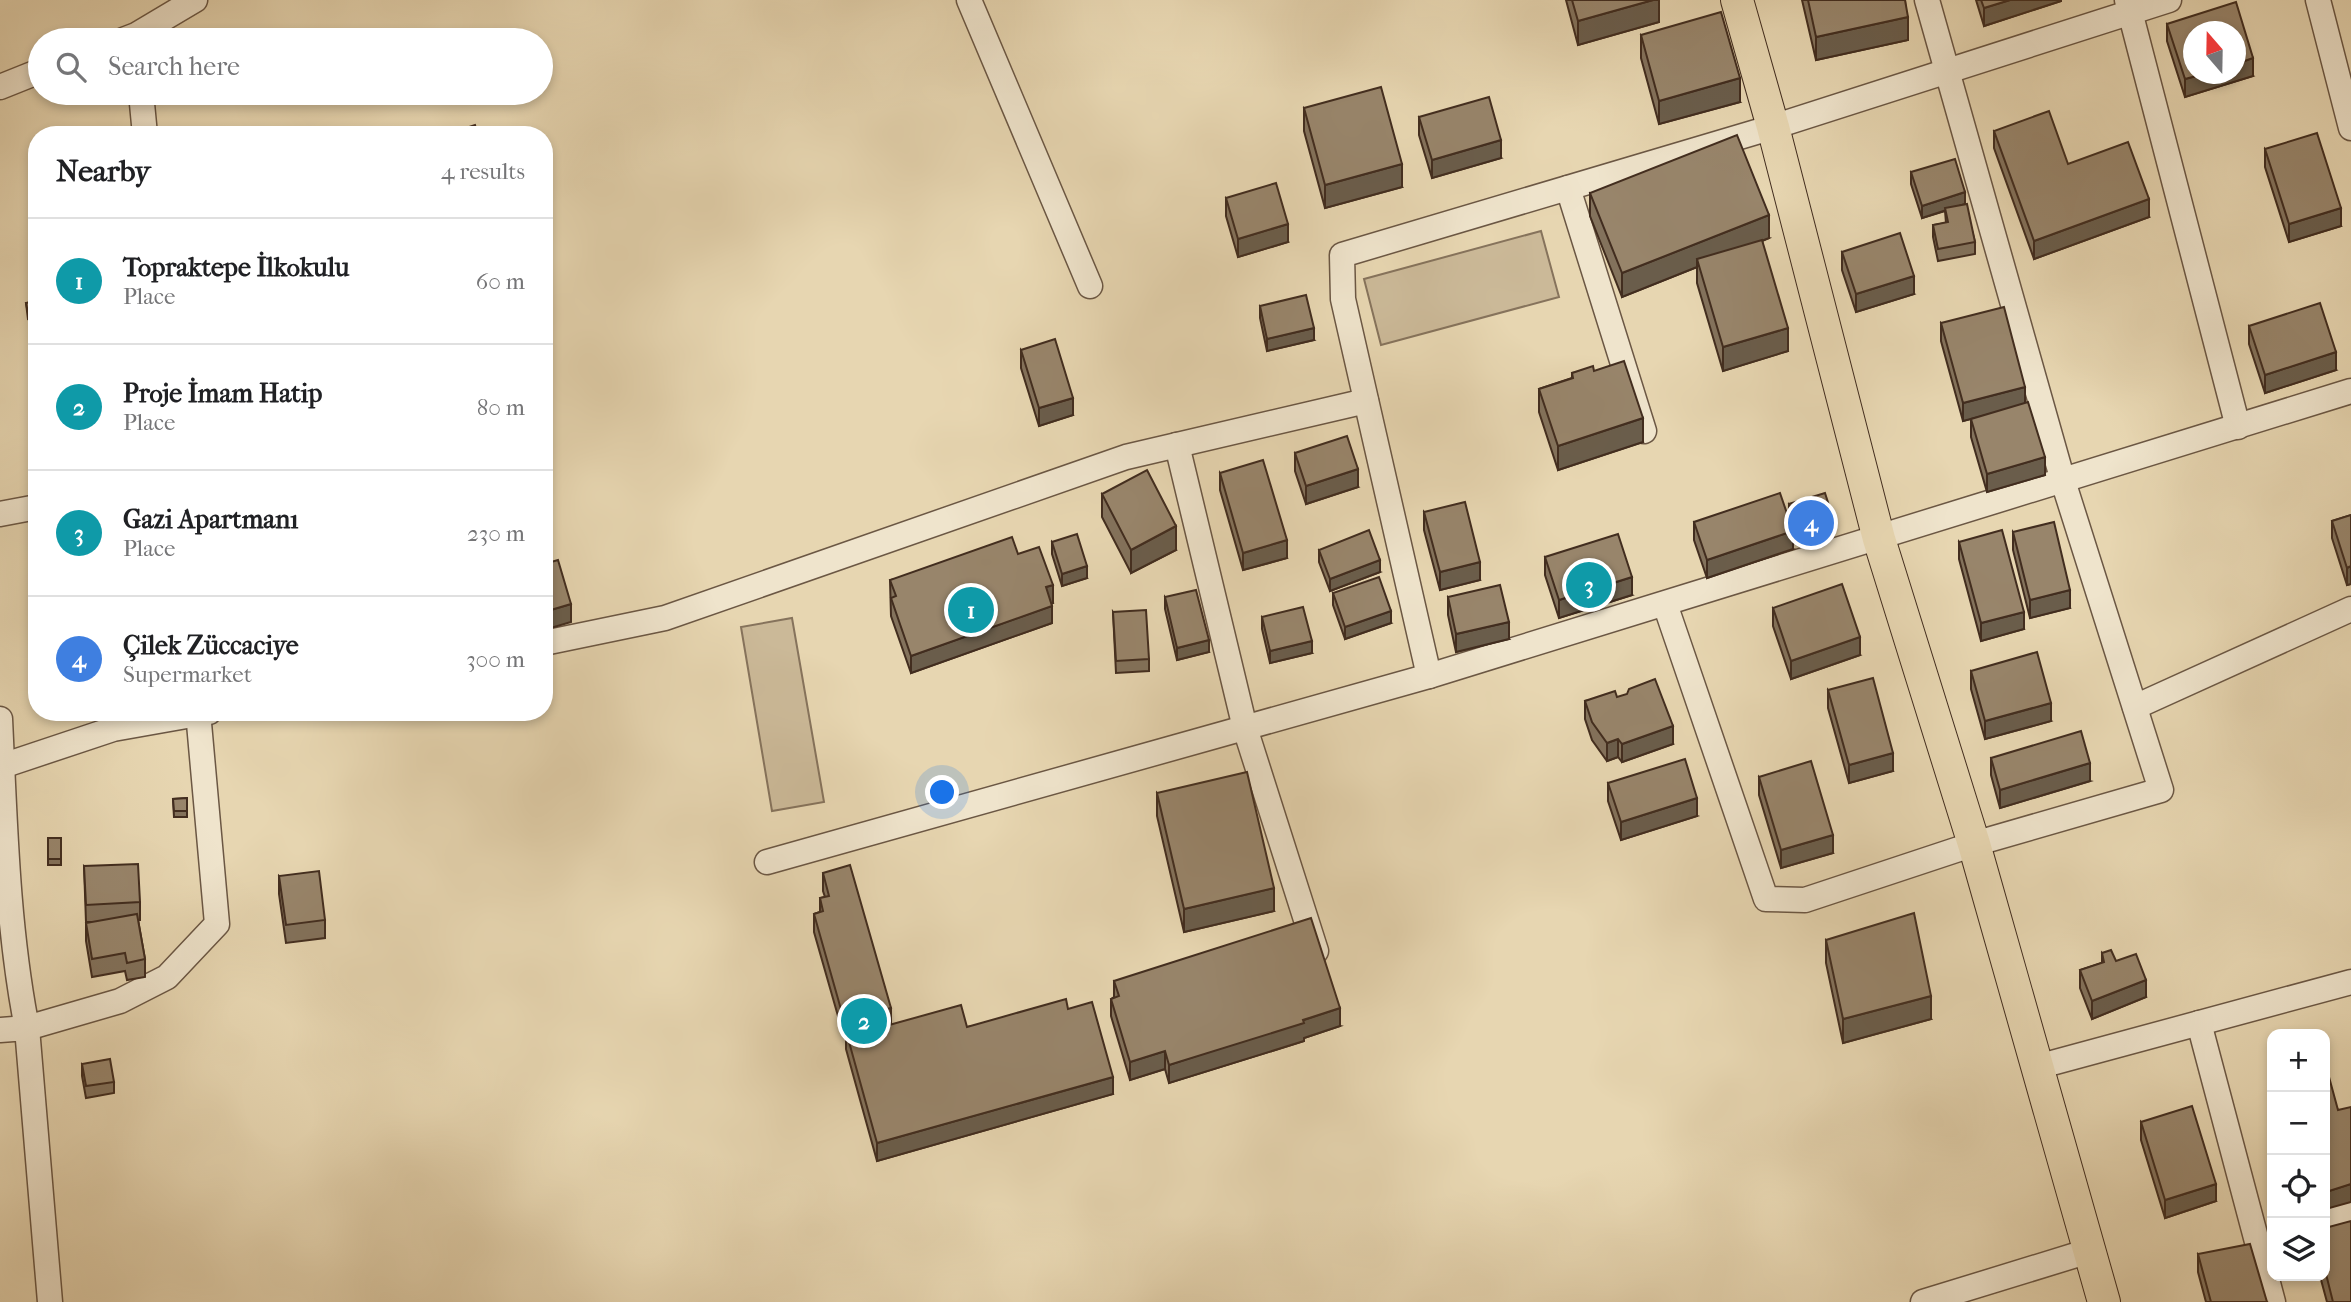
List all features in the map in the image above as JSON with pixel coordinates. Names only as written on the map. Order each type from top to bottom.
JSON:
[{"type":"main road","points":[[1737,0],[1773,127],[1879,539],[1974,844],[2104,1302]]},
{"type":"street","points":[[150,28],[195,0]]},
{"type":"street","points":[[969,0],[1090,286]]},
{"type":"street","points":[[1665,604],[1766,899],[1805,900],[1974,844],[2161,790],[2063,481],[1927,0]]},
{"type":"street","points":[[1429,676],[1342,299],[1342,255],[1773,127],[1948,71],[2129,6],[2169,0]]},
{"type":"street","points":[[2318,0],[2351,128]]},
{"type":"street","points":[[2129,6],[2238,427]]},
{"type":"street","points":[[0,87],[28,76]]},
{"type":"street","points":[[142,105],[144,126]]},
{"type":"street","points":[[1568,188],[1644,431]]},
{"type":"street","points":[[767,862],[1429,676],[2351,391]]},
{"type":"street","points":[[553,641],[665,618],[1126,457],[1366,401]]},
{"type":"street","points":[[1177,445],[1245,728],[1325,979]]},
{"type":"street","points":[[0,514],[28,509]]},
{"type":"street","points":[[2135,707],[2351,609]]},
{"type":"street","points":[[0,719],[16,972],[27,1028],[50,1302]]},
{"type":"street","points":[[2,766],[113,729],[158,721]]},
{"type":"street","points":[[0,1030],[27,1028],[120,1001],[167,977],[217,924],[203,721]]},
{"type":"street","points":[[2036,1067],[2351,982]]},
{"type":"street","points":[[2199,1023],[2264,1235],[2273,1302]]},
{"type":"street","points":[[2330,1219],[2351,1214]]},
{"type":"street","points":[[1923,1302],[2089,1251]]},
{"type":"shaded area","points":[[1541,231],[1559,297],[1381,345],[1364,279]]},
{"type":"shaded area","points":[[792,618],[824,802],[772,811],[741,627]]},
{"type":"building","points":[[1572,0],[1653,0],[1578,21]]},
{"type":"building","points":[[1808,0],[1905,0],[1908,17],[1816,37]]},
{"type":"building","points":[[1981,0],[2010,0],[1984,8]]},
{"type":"building","points":[[2236,2],[2242,21],[2183,21],[2183,73],[2167,24]]},
{"type":"building","points":[[1721,12],[1740,78],[1659,101],[1641,35]]},
{"type":"building","points":[[2246,35],[2253,58],[2246,60]]},
{"type":"building","points":[[1381,87],[1402,164],[1325,185],[1304,108]]},
{"type":"building","points":[[1489,97],[1501,140],[1432,160],[1419,117]]},
{"type":"building","points":[[2049,111],[2068,164],[2128,142],[2149,199],[2034,241],[1994,131]]},
{"type":"building","points":[[2317,133],[2341,208],[2289,224],[2265,149]]},
{"type":"building","points":[[1737,135],[1769,215],[1622,273],[1590,193]]},
{"type":"building","points":[[1955,159],[1965,192],[1922,206],[1911,172]]},
{"type":"building","points":[[1276,183],[1288,224],[1238,239],[1226,198]]},
{"type":"building","points":[[1967,204],[1975,242],[1938,249],[1933,225],[1948,222],[1945,208]]},
{"type":"building","points":[[1900,233],[1914,276],[1856,294],[1842,252]]},
{"type":"building","points":[[1762,240],[1788,328],[1723,347],[1697,259]]},
{"type":"building","points":[[1306,295],[1314,328],[1267,339],[1260,306]]},
{"type":"building","points":[[2320,303],[2336,352],[2265,375],[2249,326]]},
{"type":"building","points":[[2004,307],[2025,387],[1963,403],[1941,323]]},
{"type":"building","points":[[1055,339],[1073,398],[1039,408],[1021,350]]},
{"type":"building","points":[[1624,361],[1643,418],[1558,446],[1539,389],[1573,378],[1572,373],[1593,366],[1594,371]]},
{"type":"building","points":[[2028,402],[2045,457],[1987,474],[1971,419]]},
{"type":"building","points":[[1347,436],[1358,469],[1306,486],[1295,453]]},
{"type":"building","points":[[1263,460],[1287,540],[1243,553],[1220,473]]},
{"type":"building","points":[[1147,470],[1176,526],[1131,550],[1102,494]]},
{"type":"building","points":[[1780,493],[1793,531],[1707,560],[1694,522]]},
{"type":"building","points":[[1825,493],[1833,518],[1797,529],[1789,504]]},
{"type":"building","points":[[1465,502],[1480,562],[1440,572],[1424,512]]},
{"type":"building","points":[[2351,515],[2351,566],[2347,568],[2332,521]]},
{"type":"building","points":[[2054,522],[2070,590],[2030,600],[2013,532]]},
{"type":"building","points":[[1369,530],[1380,560],[1330,579],[1319,550]]},
{"type":"building","points":[[2002,530],[2024,612],[1981,623],[1959,542]]},
{"type":"building","points":[[1077,534],[1087,566],[1062,574],[1052,542]]},
{"type":"building","points":[[1618,534],[1632,577],[1559,600],[1545,557]]},
{"type":"building","points":[[1012,537],[1018,554],[1039,547],[1053,585],[1046,587],[1052,606],[911,656],[891,598],[896,596],[890,580]]},
{"type":"building","points":[[558,560],[571,604],[553,609],[553,561]]},
{"type":"building","points":[[1379,577],[1391,611],[1345,627],[1333,593]]},
{"type":"building","points":[[1842,584],[1860,637],[1791,661],[1773,608]]},
{"type":"building","points":[[1500,585],[1509,622],[1456,634],[1448,597]]},
{"type":"building","points":[[1196,590],[1209,640],[1177,648],[1165,597]]},
{"type":"building","points":[[1303,607],[1312,641],[1270,651],[1262,617]]},
{"type":"building","points":[[1146,610],[1149,659],[1116,661],[1113,612]]},
{"type":"building","points":[[2037,652],[2051,703],[1985,721],[1971,671]]},
{"type":"building","points":[[1873,678],[1893,753],[1849,765],[1828,690]]},
{"type":"building","points":[[1655,679],[1673,726],[1622,744],[1618,739],[1607,743],[1592,722],[1585,701],[1615,691],[1617,697],[1627,694],[1629,689]]},
{"type":"building","points":[[2081,731],[2090,763],[2000,790],[1991,758]]},
{"type":"building","points":[[1685,759],[1697,798],[1621,822],[1608,783]]},
{"type":"building","points":[[1811,761],[1833,835],[1781,850],[1759,777]]},
{"type":"building","points":[[1247,772],[1274,888],[1184,909],[1157,793]]},
{"type":"building","points":[[187,798],[187,811],[174,811],[173,799]]},
{"type":"building","points":[[48,838],[61,838],[61,859],[48,859]]},
{"type":"building","points":[[138,864],[140,902],[86,905],[84,866]]},
{"type":"building","points":[[850,865],[891,1008],[878,1011],[882,1027],[961,1005],[967,1027],[1066,999],[1068,1009],[1092,1002],[1113,1077],[877,1143],[846,1031],[856,1029],[853,1017],[844,1020],[814,914],[823,911],[820,898],[829,896],[823,873]]},
{"type":"building","points":[[319,871],[325,920],[286,925],[279,876]]},
{"type":"building","points":[[1914,913],[1931,996],[1843,1019],[1826,940]]},
{"type":"building","points":[[137,914],[145,959],[127,963],[125,953],[92,959],[86,923]]},
{"type":"building","points":[[1311,918],[1340,1008],[1303,1020],[1304,1023],[1169,1065],[1165,1051],[1130,1062],[1111,999],[1119,996],[1114,981]]},
{"type":"building","points":[[2111,950],[2116,961],[2136,954],[2146,980],[2092,1001],[2080,970],[2104,962],[2102,953]]},
{"type":"building","points":[[110,1059],[114,1082],[86,1086],[82,1064]]},
{"type":"building","points":[[2330,1081],[2338,1110],[2351,1107],[2351,1184],[2330,1191]]},
{"type":"building","points":[[2192,1106],[2216,1184],[2165,1200],[2141,1122]]},
{"type":"building","points":[[2351,1221],[2351,1302],[2333,1302],[2328,1281],[2330,1281],[2330,1227]]},
{"type":"building","points":[[2250,1244],[2267,1302],[2211,1302],[2198,1254]]},
{"type":"place","name":"Çilek Züccaciye","points":[[1811,523]]},
{"type":"place","name":"Gazi Apartmanı","points":[[1589,585]]},
{"type":"place","name":"Topraktepe İlkokulu","points":[[971,610]]},
{"type":"place","name":"Proje İmam Hatip","points":[[864,1021]]}]
